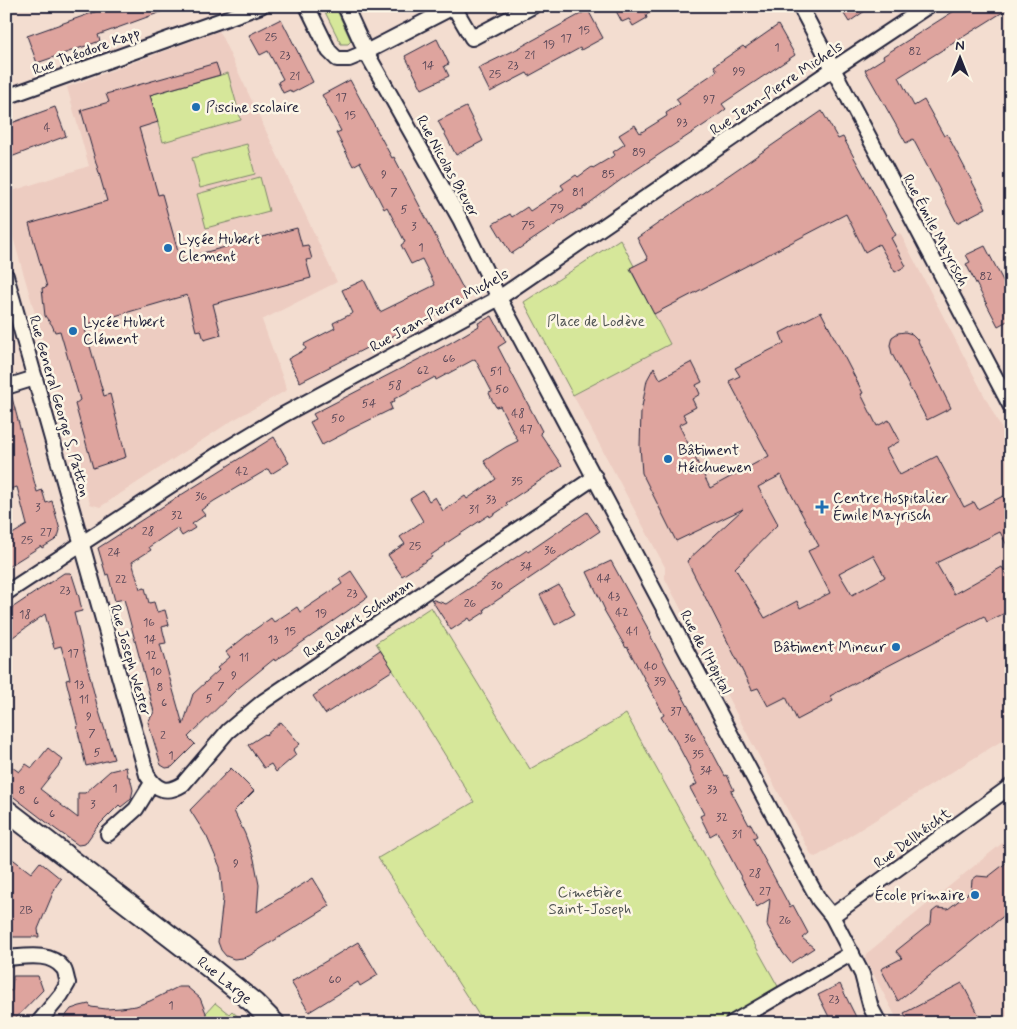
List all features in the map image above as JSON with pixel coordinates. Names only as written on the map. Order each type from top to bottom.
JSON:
[{"type":"street","name":"Rue Théodore Kapp","points":[[6,97],[261,6]]},
{"type":"street","points":[[307,6],[329,51],[337,59],[349,59],[366,52],[455,6],[472,38],[533,6]]},
{"type":"street","name":"Rue Nicolas Biever","points":[[345,6],[366,52],[460,219],[499,298]]},
{"type":"street","name":"Rue Émile Mayrisch","points":[[800,6],[1011,407]]},
{"type":"street","name":"Rue Jean-Pierre Michels","points":[[6,593],[220,453],[283,415],[499,298],[928,6]]},
{"type":"street","name":"Rue General George S. Patton","points":[[6,276],[81,544]]},
{"type":"street","name":"Rue de l'Hôpital","points":[[499,298],[809,882],[819,900],[832,916],[852,953],[862,974],[871,1008],[878,1023]]},
{"type":"street","points":[[6,387],[35,378]]},
{"type":"street","name":"Rue Robert Schuman","points":[[152,783],[159,788],[167,790],[175,789],[183,784],[228,731],[264,701],[595,477]]},
{"type":"street","name":"Rue Joseph Wester","points":[[81,544],[147,775],[152,783]]},
{"type":"street","points":[[108,834],[136,809],[152,783]]},
{"type":"street","name":"Rue Dellhéicht","points":[[832,916],[1011,786]]},
{"type":"street","name":"Rue Large","points":[[6,810],[173,938],[254,1004],[274,1023]]},
{"type":"street","points":[[732,1023],[852,953]]},
{"type":"street","points":[[6,958],[45,956],[56,961],[64,968],[68,983],[61,995],[38,1023]]},
{"type":"shaded area","name":"Lyçée Hubert Clement","points":[[219,31],[337,282],[262,320],[287,390],[233,420],[100,507],[90,504],[6,213],[6,193],[89,166],[67,87]]},
{"type":"shaded area","name":"Centre Hospitalier Émile Mayrisch","points":[[834,164],[896,235],[900,233],[1011,447],[1011,735],[816,857],[812,856],[665,579],[665,567],[573,395],[670,344],[630,268],[647,259],[637,238],[659,223],[663,230]]},
{"type":"shaded area","name":"École primaire","points":[[1011,836],[1011,1023],[899,1023],[865,958],[866,954]]},
{"type":"green space","points":[[322,6],[335,6],[351,41],[348,44],[341,44]]},
{"type":"green space","name":"Piscine scolaire","points":[[228,73],[241,120],[163,142],[150,95]]},
{"type":"green space","points":[[247,144],[255,174],[200,188],[192,158]]},
{"type":"green space","points":[[260,177],[269,211],[206,228],[197,194]]},
{"type":"green space","name":"Place de Lodève","points":[[620,239],[634,266],[630,269],[670,344],[573,395],[524,302]]},
{"type":"green space","name":"Cimetière Saint-Joseph","points":[[431,607],[530,769],[626,714],[780,990],[725,1023],[484,1023],[378,858],[474,802],[376,643]]},
{"type":"green space","points":[[215,1003],[229,1014],[232,1011],[245,1023],[205,1023],[206,1013]]},
{"type":"building","points":[[102,6],[171,6],[172,8],[98,35],[100,41],[37,63],[27,36],[103,9]]},
{"type":"building","points":[[621,6],[663,6],[646,15],[647,18],[633,26],[629,19],[622,22],[616,11]]},
{"type":"building","points":[[839,6],[872,6],[849,22]]},
{"type":"building","points":[[962,6],[1011,7],[899,77],[914,106],[924,100],[944,136],[947,134],[986,208],[957,223],[913,139],[906,143],[865,70],[884,58],[883,56]]},
{"type":"building","points":[[588,10],[603,38],[581,50],[580,48],[529,76],[527,73],[490,92],[478,68]]},
{"type":"building","points":[[281,19],[313,82],[292,93],[290,90],[283,93],[278,82],[283,79],[268,51],[260,55],[249,35]]},
{"type":"building","points":[[778,25],[795,55],[722,104],[726,109],[713,119],[622,179],[580,210],[511,254],[493,224],[510,214],[512,217],[527,207],[530,211],[564,189],[561,185],[576,175],[578,177],[615,155],[613,152],[625,144],[619,135],[635,125],[640,133],[667,116],[666,113],[680,104],[676,99],[717,71],[714,66],[743,46],[745,48]]},
{"type":"building","points":[[437,39],[449,64],[444,66],[449,76],[422,89],[405,56]]},
{"type":"building","points":[[216,63],[220,75],[150,95],[158,122],[139,128],[158,195],[162,194],[180,259],[297,228],[302,246],[308,245],[312,259],[306,260],[311,278],[213,304],[221,335],[204,340],[201,330],[196,331],[187,295],[84,325],[104,396],[110,394],[126,457],[93,468],[75,404],[80,400],[60,331],[55,332],[45,316],[42,288],[47,287],[29,224],[107,201],[81,110],[109,102],[106,94]]},
{"type":"building","points":[[350,80],[392,158],[394,157],[468,298],[300,382],[288,359],[306,349],[304,344],[335,328],[333,323],[353,313],[342,290],[364,280],[380,312],[435,285],[422,259],[411,264],[401,245],[405,242],[387,207],[384,209],[360,162],[353,166],[336,133],[341,131],[322,95]]},
{"type":"building","points":[[55,107],[66,136],[11,157],[6,144],[6,125]]},
{"type":"building","points":[[466,107],[483,141],[456,155],[438,121]]},
{"type":"building","points":[[822,111],[838,139],[843,137],[896,235],[891,238],[906,266],[895,272],[879,244],[865,252],[846,214],[654,314],[630,268],[648,259],[637,238]]},
{"type":"building","points":[[985,246],[1011,296],[1011,319],[998,326],[966,264],[970,262],[966,255]]},
{"type":"building","points":[[821,312],[863,393],[861,394],[877,426],[889,420],[900,441],[886,449],[900,475],[937,456],[964,507],[974,502],[978,509],[1003,496],[1011,512],[1011,553],[1000,532],[936,563],[954,594],[1002,567],[1011,581],[1011,610],[987,622],[984,616],[830,696],[833,701],[797,720],[786,697],[768,706],[758,688],[752,690],[687,561],[743,509],[676,541],[642,473],[640,446],[641,412],[647,380],[654,367],[660,379],[692,362],[702,382],[696,385],[700,394],[692,399],[696,407],[683,414],[687,421],[679,425],[710,488],[769,456],[729,381],[740,376],[735,368],[784,343],[780,333]],"holes":[[[781,475],[819,546],[808,551],[830,593],[800,608],[797,601],[765,618],[735,568],[778,524],[758,487]],[[873,555],[885,577],[852,595],[839,573]]]},
{"type":"building","points":[[492,316],[506,342],[498,347],[542,431],[540,433],[562,466],[506,503],[508,505],[490,517],[489,515],[445,544],[431,555],[432,557],[402,576],[388,555],[405,544],[400,537],[423,521],[410,499],[423,491],[429,501],[435,497],[443,511],[465,496],[467,499],[496,479],[484,461],[518,441],[500,406],[496,407],[492,400],[489,393],[492,392],[475,359],[436,380],[435,377],[394,399],[395,401],[390,404],[392,409],[322,445],[310,422],[316,419],[313,414],[450,343],[479,326],[478,323]]},
{"type":"building","points":[[898,333],[912,334],[917,339],[951,408],[927,420],[892,354],[890,345],[892,337]]},
{"type":"building","points":[[11,394],[37,492],[42,490],[46,503],[52,501],[60,530],[55,540],[42,548],[41,546],[6,568],[6,538],[27,525],[17,487],[6,490],[6,396]]},
{"type":"building","points":[[274,437],[289,463],[271,474],[268,469],[214,501],[201,510],[205,515],[192,524],[195,528],[182,536],[177,528],[149,547],[151,550],[132,562],[140,589],[145,588],[149,603],[154,602],[157,612],[165,610],[169,625],[162,627],[166,643],[160,644],[183,725],[193,694],[230,657],[226,652],[271,618],[274,622],[297,607],[300,612],[342,584],[339,579],[351,571],[368,597],[275,661],[274,659],[236,690],[188,737],[195,744],[172,767],[166,768],[161,765],[148,722],[154,712],[124,599],[115,601],[108,574],[106,575],[98,548]]},
{"type":"building","points":[[587,512],[600,531],[484,609],[485,612],[471,621],[469,618],[451,630],[431,599],[446,604]]},
{"type":"building","points":[[611,561],[725,776],[727,775],[734,790],[731,791],[757,836],[753,838],[790,907],[793,905],[808,933],[802,938],[814,948],[791,963],[767,925],[770,899],[757,907],[717,832],[710,836],[700,816],[704,814],[690,788],[697,784],[690,768],[661,717],[664,715],[627,647],[604,610],[587,572]]},
{"type":"building","points":[[64,573],[72,575],[79,597],[82,611],[74,613],[97,705],[114,759],[86,766],[66,680],[70,679],[66,664],[61,646],[54,648],[45,614],[6,642],[6,612]]},
{"type":"building","points":[[559,585],[575,614],[555,625],[540,595]]},
{"type":"building","points":[[380,650],[393,670],[325,714],[313,696]]},
{"type":"building","points":[[281,722],[300,744],[293,750],[296,755],[276,772],[271,764],[264,768],[248,745],[266,735]]},
{"type":"building","points":[[48,748],[63,760],[40,789],[78,818],[78,793],[85,793],[110,771],[126,767],[128,777],[130,777],[133,790],[131,799],[121,807],[119,805],[97,827],[85,844],[78,845],[6,791],[6,763],[19,772],[26,764],[32,768]]},
{"type":"building","points":[[231,768],[254,791],[234,811],[254,859],[259,885],[257,912],[313,878],[330,906],[249,956],[234,959],[226,956],[218,942],[223,899],[220,867],[207,837],[190,810]]},
{"type":"building","points":[[6,854],[31,873],[40,862],[61,879],[56,886],[38,929],[39,937],[11,937],[11,922],[6,922]]},
{"type":"building","points":[[1011,859],[1011,910],[898,1001],[881,969],[902,958],[896,951],[931,923],[932,912],[937,908],[948,909],[971,891],[972,880],[977,876],[988,877]]},
{"type":"building","points":[[358,942],[378,975],[360,986],[358,982],[309,1012],[291,982]]},
{"type":"building","points":[[13,976],[38,976],[43,990],[11,1023],[6,1023],[6,990],[12,991]]},
{"type":"building","points":[[962,983],[983,1023],[909,1023],[904,1013]]},
{"type":"building","points":[[840,984],[859,1023],[832,1023],[818,995]]},
{"type":"building","points":[[178,987],[187,987],[200,998],[206,1013],[205,1023],[60,1023],[71,1009],[80,1006],[89,1004],[91,1007],[106,1009],[136,1006]]},
{"type":"place","name":"Piscine scolaire","points":[[196,107]]},
{"type":"place","name":"Lyçée Hubert Clement","points":[[168,248]]},
{"type":"place","name":"Lycée Hubert Clément","points":[[73,331]]},
{"type":"place","name":"Bâtiment Héichuewen","points":[[668,459]]},
{"type":"place","name":"Centre Hospitalier Émile Mayrisch","points":[[822,507]]},
{"type":"place","name":"Bâtiment Mineur","points":[[896,647]]},
{"type":"place","name":"École primaire","points":[[975,895]]}]
